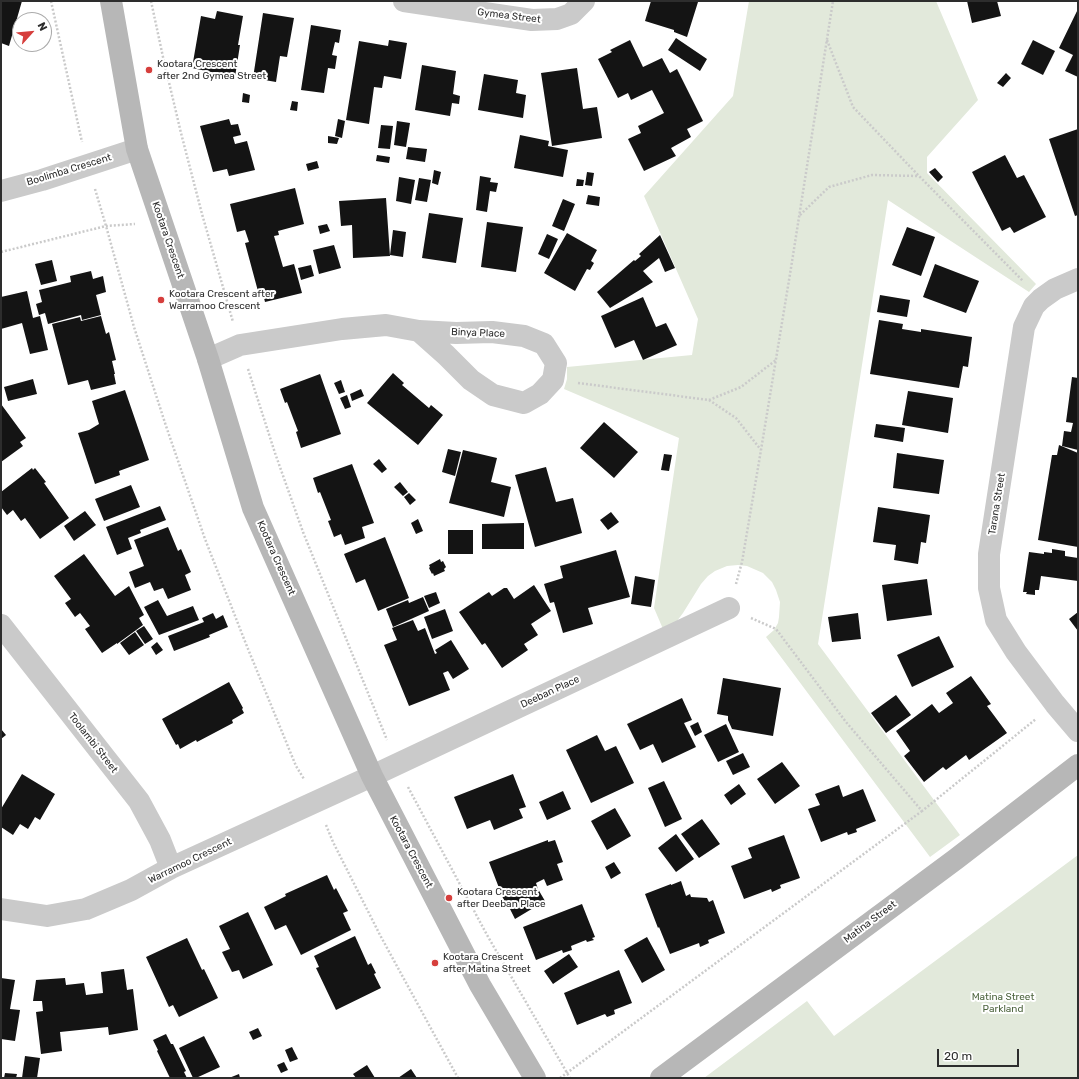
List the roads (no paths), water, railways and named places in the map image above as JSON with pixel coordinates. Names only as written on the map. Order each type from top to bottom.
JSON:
[{"type":"street","name":"Kootara Crescent","points":[[111,1],[138,149],[208,359],[254,508],[372,776],[480,984],[535,1078]]},
{"type":"street","name":"Gymea Street","points":[[404,1],[532,20],[557,19],[571,14],[584,1]]},
{"type":"street","name":"Boolimba Crescent","points":[[1,191],[42,180],[138,149]]},
{"type":"street","name":"Tarana Street","points":[[1078,279],[1055,289],[1041,299],[1034,306],[1024,327],[989,554],[989,588],[996,620],[1016,652],[1055,704],[1078,730]]},
{"type":"street","name":"Binya Place","points":[[208,359],[240,345],[342,329],[386,325],[419,331],[456,333],[492,332],[524,336],[544,344],[556,363],[553,380],[540,394],[524,402],[494,395],[471,380],[419,331]]},
{"type":"street","name":"Deeban Place","points":[[372,776],[729,608]]},
{"type":"street","name":"Toolambi Street","points":[[1,626],[139,801],[160,840],[170,868]]},
{"type":"street","name":"Matina Street","points":[[661,1078],[956,859],[1078,765]]},
{"type":"street","name":"Warramoo Crescent","points":[[1,909],[47,916],[86,909],[131,890],[170,868],[372,776]]},
{"type":"place","name":"Kootara Crescent after 2nd Gymea Street","points":[[149,70]]},
{"type":"place","name":"Kootara Crescent after Warramoo Crescent","points":[[161,300]]},
{"type":"place","name":"Kootara Crescent after Deeban Place","points":[[449,898]]},
{"type":"place","name":"Kootara Crescent after Matina Street","points":[[435,963]]},
{"type":"park label","name":"Matina Street Parkland","points":[[1003,1002]]}]
